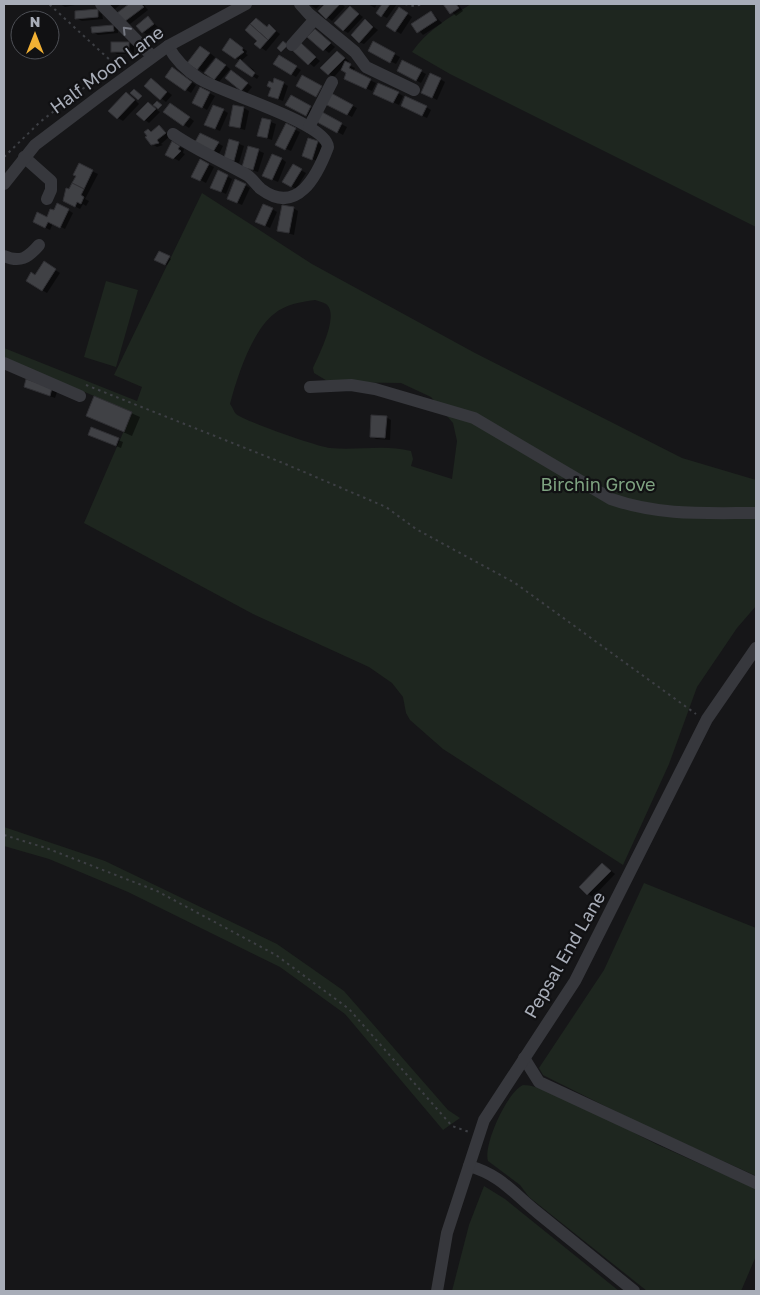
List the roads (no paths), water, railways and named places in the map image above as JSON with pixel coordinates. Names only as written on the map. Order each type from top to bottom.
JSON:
[{"type":"street","points":[[101,4],[152,56]]},
{"type":"street","name":"Half Moon Lane","points":[[4,184],[35,145],[152,56],[246,4]]},
{"type":"street","points":[[300,4],[355,52],[366,67],[414,90]]},
{"type":"street","points":[[292,45],[315,19]]},
{"type":"street","points":[[168,46],[173,55],[199,78],[309,127],[325,138],[328,147],[308,186],[300,195],[294,197],[280,196],[261,188],[248,176],[190,146],[173,134]]},
{"type":"street","points":[[309,127],[332,82]]},
{"type":"street","points":[[24,157],[51,181],[51,190],[47,199]]},
{"type":"street","points":[[4,256],[21,260],[28,257],[39,245]]},
{"type":"street","points":[[4,363],[80,396]]},
{"type":"street","points":[[310,386],[351,385],[474,418],[611,498],[636,507],[662,512],[756,513]]},
{"type":"street","name":"Pepsal End Lane","points":[[437,1291],[447,1233],[484,1120],[575,981],[707,719],[756,648]]},
{"type":"street","points":[[524,1058],[539,1082],[756,1183]]},
{"type":"street","points":[[469,1166],[488,1172],[504,1182],[532,1209],[634,1291]]},
{"type":"park label","name":"Birchin Grove","points":[[598,485]]}]
